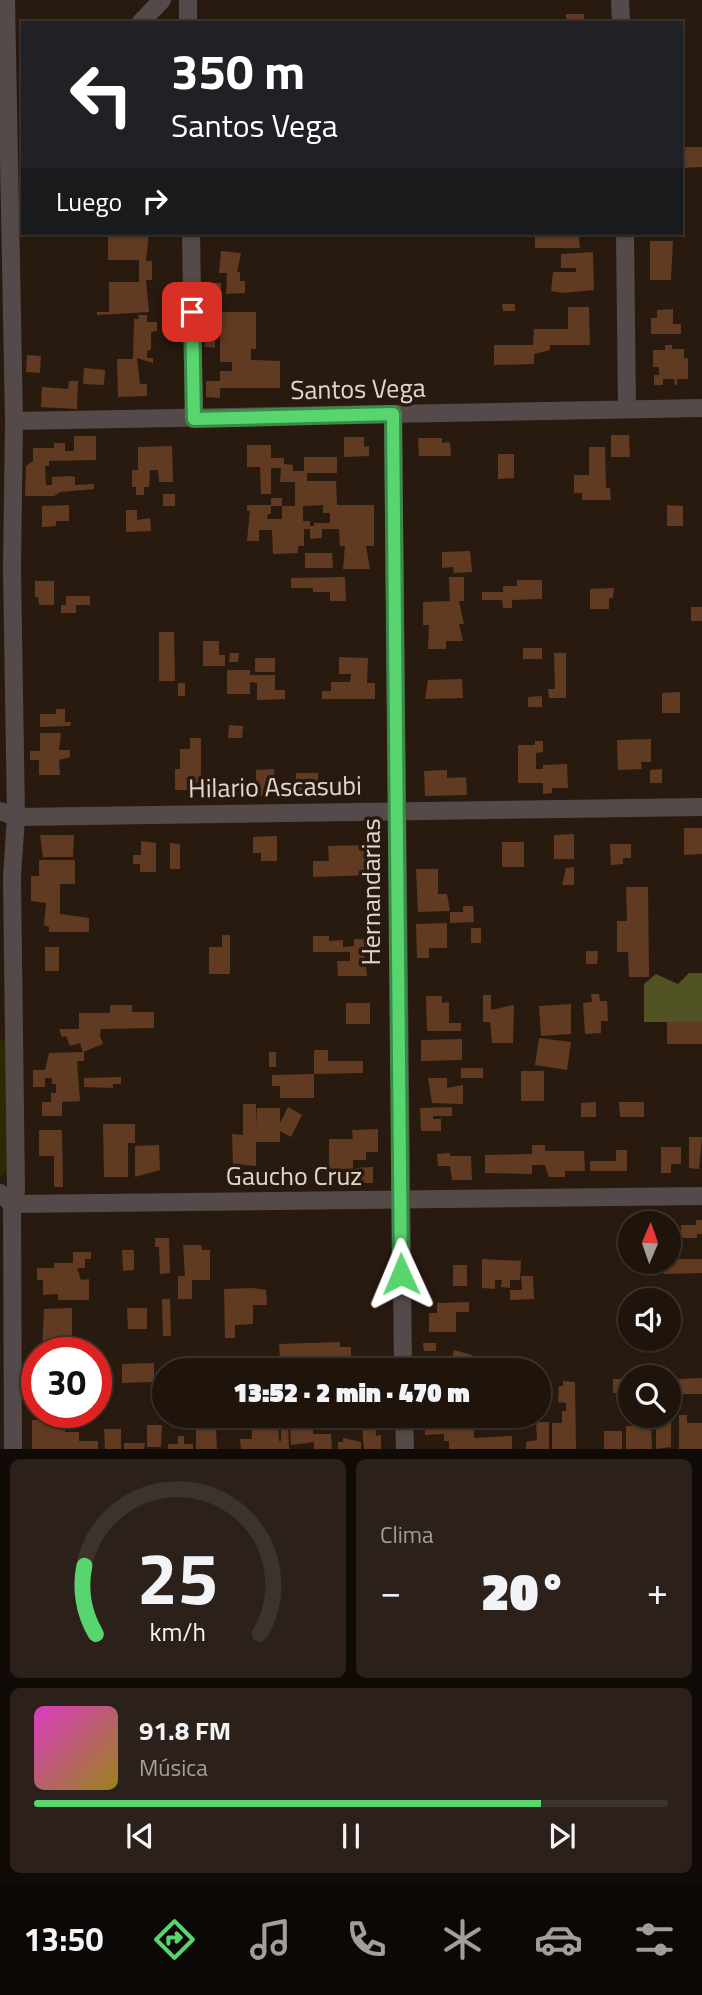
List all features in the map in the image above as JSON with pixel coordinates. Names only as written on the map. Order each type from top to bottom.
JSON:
[{"type":"street","points":[[6,0],[14,421],[8,814],[12,877],[16,1191],[6,1198],[6,1334],[13,1449]]},
{"type":"street","points":[[142,21],[162,0]]},
{"type":"street","points":[[188,0],[188,21]]},
{"type":"street","points":[[620,0],[621,21]]},
{"type":"street","points":[[9,155],[21,143]]},
{"type":"street","points":[[191,235],[194,419]]},
{"type":"street","points":[[625,235],[627,409]]},
{"type":"street","name":"Santos Vega","points":[[14,421],[702,408]]},
{"type":"street","name":"Hernandarias","points":[[393,414],[403,1358]]},
{"type":"street","name":"Hilario Ascasubi","points":[[8,814],[702,807]]},
{"type":"street","name":"Gaucho Cruz","points":[[6,1198],[400,1202],[702,1196]]},
{"type":"street","points":[[404,1428],[405,1449]]},
{"type":"shaded area","points":[[0,1040],[6,1040],[7,1170],[0,1177]]},
{"type":"green space","points":[[689,973],[702,973],[702,1022],[644,1022],[644,984],[656,974],[678,984]]},
{"type":"building","points":[[566,14],[584,14],[584,21],[566,21]]},
{"type":"building","points":[[683,147],[702,147],[702,167],[683,168]]},
{"type":"building","points":[[108,235],[149,235],[146,261],[152,261],[152,280],[146,280],[149,312],[97,315],[97,312],[109,312],[109,282],[139,282],[139,260],[108,260]]},
{"type":"building","points":[[217,235],[261,235],[261,236]]},
{"type":"building","points":[[535,236],[588,237],[579,237],[580,248],[535,248]]},
{"type":"building","points":[[650,241],[673,241],[671,280],[650,280]]},
{"type":"building","points":[[221,251],[241,253],[237,272],[240,272],[240,281],[245,281],[245,293],[226,294],[227,273],[219,273]]},
{"type":"building","points":[[593,252],[594,290],[563,293],[551,291],[553,272],[576,272],[576,268],[561,268],[561,254]]},
{"type":"building","points":[[210,283],[221,283],[221,297],[210,297]]},
{"type":"building","points":[[502,304],[515,304],[515,311],[503,311]]},
{"type":"building","points":[[568,307],[589,307],[590,345],[550,345],[550,350],[534,354],[534,364],[494,365],[494,345],[533,345],[534,329],[568,329]]},
{"type":"building","points":[[673,309],[673,324],[681,324],[681,334],[651,334],[651,318],[657,318],[657,310]]},
{"type":"building","points":[[220,312],[256,312],[256,349],[251,349],[251,360],[280,361],[280,388],[220,388],[220,398],[206,397],[206,381],[220,381],[220,371],[232,371],[232,362],[220,362]]},
{"type":"building","points":[[138,315],[147,315],[147,322],[157,322],[157,331],[151,332],[151,350],[147,351],[147,358],[153,358],[153,363],[137,358],[140,384],[147,384],[147,396],[118,397],[117,359],[133,359],[134,319],[139,319]]},
{"type":"building","points":[[204,334],[215,334],[215,348],[205,347]]},
{"type":"building","points":[[665,345],[672,345],[672,349],[684,349],[684,358],[688,358],[688,379],[677,379],[677,385],[674,379],[663,379],[663,385],[654,385],[654,375],[659,375],[659,367],[653,367],[653,350],[665,350]]},
{"type":"building","points":[[27,355],[41,356],[40,373],[26,372]]},
{"type":"building","points":[[84,368],[105,370],[104,385],[83,384]]},
{"type":"building","points":[[69,381],[78,381],[77,409],[41,407],[42,387],[68,389]]},
{"type":"building","points":[[611,435],[629,435],[630,457],[611,457]]},
{"type":"building","points":[[74,436],[96,436],[96,460],[49,461],[49,466],[45,466],[46,485],[52,485],[52,477],[70,476],[75,477],[75,485],[94,484],[94,489],[60,492],[54,496],[25,496],[26,466],[33,461],[33,448],[54,448],[54,443],[65,443],[65,451],[74,451]]},
{"type":"building","points":[[344,437],[364,437],[364,447],[369,446],[369,456],[344,457]]},
{"type":"building","points":[[418,438],[442,438],[442,443],[450,442],[451,456],[419,456]]},
{"type":"building","points":[[247,445],[271,445],[271,458],[284,458],[284,464],[293,465],[293,471],[304,471],[304,457],[337,457],[337,473],[307,473],[307,481],[336,481],[337,505],[374,505],[374,546],[366,546],[370,569],[343,569],[345,546],[340,546],[339,529],[322,529],[322,538],[310,539],[310,529],[304,529],[304,546],[298,546],[298,553],[273,554],[272,530],[259,530],[259,541],[247,541],[250,511],[247,511],[247,505],[271,505],[271,514],[268,514],[267,519],[282,519],[282,506],[295,506],[295,482],[280,482],[281,468],[271,468],[271,494],[261,494],[260,467],[247,467]],"holes":[[[323,505],[323,513],[330,513],[330,523],[314,523],[314,526],[310,526],[310,521],[303,521],[303,506]]]},
{"type":"building","points":[[172,446],[173,482],[159,482],[158,470],[150,470],[149,487],[144,487],[144,495],[136,495],[136,487],[132,487],[132,470],[138,470],[138,447]]},
{"type":"building","points":[[589,447],[605,447],[606,488],[610,488],[611,500],[582,500],[582,493],[574,493],[574,475],[589,475]]},
{"type":"building","points":[[498,454],[514,454],[514,478],[498,479]]},
{"type":"building","points":[[163,494],[175,494],[175,506],[163,506]]},
{"type":"building","points":[[271,498],[282,498],[282,506],[271,506]]},
{"type":"building","points":[[69,505],[69,521],[56,521],[56,526],[42,527],[42,506]]},
{"type":"building","points":[[667,505],[683,506],[683,526],[667,526]]},
{"type":"building","points":[[126,510],[137,510],[137,520],[150,518],[151,531],[126,532]]},
{"type":"building","points":[[470,551],[472,572],[454,573],[453,567],[442,568],[442,552]]},
{"type":"building","points":[[305,553],[332,553],[333,568],[305,568]]},
{"type":"building","points":[[345,577],[346,601],[330,601],[330,592],[313,592],[313,588],[291,588],[291,578]]},
{"type":"building","points":[[449,577],[464,577],[464,601],[459,601],[464,624],[459,624],[463,641],[446,641],[446,649],[428,649],[429,625],[423,625],[423,602],[450,601]]},
{"type":"building","points":[[517,580],[542,580],[542,599],[512,600],[512,608],[503,608],[502,600],[482,600],[482,592],[503,592],[503,586],[517,586]]},
{"type":"building","points":[[35,581],[54,581],[54,605],[39,605],[38,597],[35,597]]},
{"type":"building","points":[[614,588],[613,598],[609,598],[609,609],[590,609],[590,589]]},
{"type":"building","points":[[66,596],[90,596],[90,605],[76,605],[76,613],[61,613],[61,605],[66,605]]},
{"type":"building","points":[[691,607],[702,607],[702,621],[691,621]]},
{"type":"building","points":[[159,632],[174,632],[175,681],[159,681]]},
{"type":"building","points":[[203,641],[219,641],[219,655],[225,655],[225,666],[203,666]]},
{"type":"building","points":[[523,648],[542,648],[542,659],[523,659]]},
{"type":"building","points":[[230,653],[239,653],[238,662],[229,662]]},
{"type":"building","points":[[554,653],[566,653],[566,698],[549,698],[548,689],[555,689]]},
{"type":"building","points":[[339,657],[368,658],[367,683],[375,683],[375,699],[322,699],[322,691],[331,691],[331,682],[350,682],[351,674],[339,674]]},
{"type":"building","points":[[255,658],[275,658],[275,672],[255,672]]},
{"type":"building","points":[[227,670],[250,670],[250,675],[275,675],[275,690],[285,690],[285,699],[257,700],[257,683],[250,682],[250,694],[227,694]]},
{"type":"building","points":[[462,679],[463,698],[425,699],[428,680]]},
{"type":"building","points":[[178,683],[185,683],[185,696],[178,696]]},
{"type":"building","points":[[680,692],[680,713],[662,713],[662,693]]},
{"type":"building","points":[[542,696],[542,707],[528,707],[528,697]]},
{"type":"building","points":[[56,709],[65,709],[65,722],[71,722],[70,726],[40,727],[40,714],[56,714]]},
{"type":"building","points":[[229,725],[243,726],[242,738],[228,738]]},
{"type":"building","points":[[40,733],[61,733],[59,750],[70,750],[70,757],[59,760],[60,775],[39,775],[39,760],[30,760],[30,751],[40,751]]},
{"type":"building","points":[[190,738],[201,738],[201,783],[190,783],[190,790],[175,790],[175,769],[180,769],[180,749],[190,749]]},
{"type":"building","points":[[651,739],[651,762],[641,762],[642,769],[618,770],[617,740]]},
{"type":"building","points":[[535,741],[543,741],[543,752],[536,753],[536,769],[543,769],[543,765],[567,764],[568,788],[552,788],[552,793],[543,794],[543,783],[518,783],[518,745],[535,745]]},
{"type":"building","points":[[274,769],[274,794],[251,797],[251,781],[256,781],[256,770]]},
{"type":"building","points":[[662,769],[662,783],[650,783],[650,770]]},
{"type":"building","points":[[447,770],[447,778],[466,777],[467,795],[425,796],[424,771]]},
{"type":"building","points":[[296,773],[318,773],[318,791],[296,792]]},
{"type":"building","points":[[278,784],[287,784],[287,796],[278,796]]},
{"type":"building","points":[[684,828],[702,828],[702,854],[684,855]]},
{"type":"building","points":[[574,834],[574,859],[554,859],[554,835]]},
{"type":"building","points":[[40,835],[74,835],[73,857],[43,857]]},
{"type":"building","points":[[277,836],[277,861],[261,861],[261,853],[253,853],[253,837]]},
{"type":"building","points":[[141,841],[156,843],[156,872],[140,872],[140,864],[133,864],[133,855],[141,855]]},
{"type":"building","points":[[502,842],[524,842],[524,867],[502,867]]},
{"type":"building","points":[[170,843],[180,844],[180,869],[170,869]]},
{"type":"building","points":[[610,844],[631,844],[631,858],[623,858],[623,864],[611,865]]},
{"type":"building","points":[[371,845],[372,875],[313,877],[313,861],[329,861],[328,846]]},
{"type":"building","points":[[39,860],[75,860],[75,884],[60,884],[60,914],[89,918],[89,932],[49,932],[49,927],[44,925],[46,903],[31,901],[31,876],[39,876]]},
{"type":"building","points":[[574,867],[574,885],[562,885],[566,868]]},
{"type":"building","points":[[416,869],[438,869],[438,894],[447,894],[450,911],[418,912]]},
{"type":"building","points":[[626,887],[648,887],[649,977],[629,977],[628,952],[617,952],[617,921],[627,921]]},
{"type":"building","points":[[463,906],[473,906],[474,922],[450,923],[450,912],[463,912]]},
{"type":"building","points":[[447,923],[447,948],[429,948],[429,958],[417,958],[416,924]]},
{"type":"building","points":[[471,928],[481,928],[481,943],[471,943]]},
{"type":"building","points":[[222,935],[230,935],[230,974],[209,974],[209,947],[222,947]]},
{"type":"building","points":[[313,936],[329,936],[329,941],[343,940],[343,947],[354,946],[354,939],[370,939],[370,952],[364,952],[367,976],[338,976],[337,961],[350,961],[350,952],[313,952]]},
{"type":"building","points":[[45,947],[59,947],[59,971],[45,971]]},
{"type":"building","points":[[586,951],[598,951],[597,964],[586,964]]},
{"type":"building","points":[[591,994],[599,994],[600,1001],[607,1001],[608,1021],[601,1021],[601,1033],[585,1034],[583,1003],[592,1002]]},
{"type":"building","points":[[483,995],[491,995],[491,1010],[514,1005],[513,1043],[492,1043],[490,1022],[483,1022]]},
{"type":"building","points":[[426,996],[442,996],[442,1003],[449,1002],[449,1023],[461,1023],[461,1031],[427,1031]]},
{"type":"building","points":[[346,1003],[370,1003],[370,1024],[346,1024]]},
{"type":"building","points":[[571,1004],[571,1034],[541,1036],[539,1006]]},
{"type":"building","points":[[110,1005],[132,1005],[132,1012],[154,1012],[154,1028],[101,1029],[103,1044],[83,1052],[80,1043],[70,1046],[66,1036],[62,1037],[59,1029],[79,1029],[79,1013],[110,1013]]},
{"type":"building","points":[[702,1021],[702,1044],[667,1044],[667,1022]]},
{"type":"building","points":[[539,1038],[571,1042],[567,1070],[535,1065]]},
{"type":"building","points":[[462,1039],[462,1060],[421,1061],[421,1040]]},
{"type":"building","points":[[314,1050],[328,1050],[328,1061],[363,1061],[363,1073],[314,1074]]},
{"type":"building","points":[[84,1052],[84,1061],[77,1061],[80,1101],[62,1102],[62,1116],[42,1116],[42,1102],[51,1102],[51,1093],[56,1093],[56,1084],[52,1084],[52,1078],[45,1078],[45,1087],[33,1087],[33,1070],[45,1070],[49,1053]]},
{"type":"building","points":[[269,1052],[276,1052],[276,1067],[269,1067]]},
{"type":"building","points":[[461,1068],[483,1068],[483,1078],[461,1078]]},
{"type":"building","points":[[521,1071],[544,1071],[544,1101],[521,1101]]},
{"type":"building","points":[[314,1074],[314,1098],[280,1098],[280,1086],[272,1086],[272,1075]]},
{"type":"building","points":[[121,1077],[121,1084],[113,1084],[113,1088],[84,1087],[84,1078]]},
{"type":"building","points":[[428,1078],[447,1078],[447,1088],[463,1085],[463,1104],[432,1103]]},
{"type":"building","points":[[596,1102],[596,1117],[581,1117],[581,1103]]},
{"type":"building","points":[[619,1102],[644,1102],[644,1117],[620,1117]]},
{"type":"building","points":[[243,1104],[256,1104],[256,1126],[257,1108],[280,1108],[280,1123],[288,1107],[302,1115],[291,1137],[280,1131],[280,1142],[256,1142],[256,1166],[233,1164],[232,1134],[243,1135]]},
{"type":"building","points":[[452,1107],[452,1116],[433,1116],[433,1119],[441,1119],[441,1131],[421,1131],[420,1108]]},
{"type":"building","points":[[103,1124],[135,1124],[135,1143],[128,1143],[128,1177],[104,1177]]},
{"type":"building","points":[[378,1129],[378,1152],[366,1152],[366,1160],[353,1160],[353,1169],[340,1169],[340,1174],[329,1174],[329,1139],[353,1139],[352,1130]]},
{"type":"building","points":[[39,1130],[62,1130],[63,1187],[54,1187],[54,1156],[39,1156]]},
{"type":"building","points":[[689,1137],[702,1137],[699,1169],[689,1168]]},
{"type":"building","points":[[159,1145],[160,1170],[135,1177],[135,1146]]},
{"type":"building","points":[[532,1145],[545,1145],[545,1151],[584,1151],[585,1171],[565,1171],[565,1177],[549,1177],[545,1165],[532,1165],[532,1174],[485,1173],[485,1155],[532,1154]]},
{"type":"building","points":[[661,1147],[681,1147],[681,1164],[671,1164],[671,1173],[661,1173]]},
{"type":"building","points":[[616,1150],[627,1150],[627,1171],[590,1171],[590,1161],[616,1161]]},
{"type":"building","points":[[450,1153],[450,1156],[471,1156],[472,1180],[452,1180],[450,1166],[438,1166],[437,1154]]},
{"type":"building","points":[[373,1167],[373,1183],[355,1183],[355,1168]]},
{"type":"building","points":[[696,1220],[702,1220],[702,1234],[697,1234],[697,1238],[681,1238],[681,1225],[696,1225]]},
{"type":"building","points":[[155,1238],[169,1238],[170,1273],[160,1274],[159,1247],[155,1247]]},
{"type":"building","points":[[183,1245],[201,1245],[202,1250],[210,1250],[210,1280],[192,1280],[192,1299],[178,1299],[178,1276],[185,1276]]},
{"type":"building","points":[[122,1250],[134,1250],[134,1270],[123,1271]]},
{"type":"building","points":[[73,1252],[91,1252],[91,1259],[85,1259],[85,1268],[77,1268],[81,1280],[89,1279],[89,1300],[58,1300],[58,1294],[43,1295],[43,1280],[37,1280],[37,1268],[54,1268],[54,1263],[73,1263]]},
{"type":"building","points":[[482,1259],[521,1261],[520,1280],[510,1280],[510,1288],[501,1287],[502,1280],[495,1280],[495,1289],[482,1288]]},
{"type":"building","points":[[681,1259],[702,1259],[702,1273],[681,1274]]},
{"type":"building","points":[[453,1265],[467,1265],[467,1286],[453,1286]]},
{"type":"building","points":[[521,1276],[533,1276],[534,1299],[510,1300],[510,1290],[522,1290]]},
{"type":"building","points":[[224,1289],[266,1290],[267,1305],[253,1305],[253,1324],[235,1325],[235,1338],[225,1338]]},
{"type":"building","points":[[162,1299],[170,1299],[171,1336],[163,1336]]},
{"type":"building","points":[[469,1302],[469,1312],[456,1312],[456,1332],[429,1332],[429,1313],[437,1313],[437,1303]]},
{"type":"building","points":[[72,1308],[72,1335],[43,1337],[44,1309]]},
{"type":"building","points":[[127,1308],[147,1308],[147,1329],[128,1329]]},
{"type":"building","points":[[340,1342],[340,1347],[351,1347],[351,1358],[280,1358],[279,1344]]},
{"type":"building","points":[[423,1343],[436,1343],[436,1351],[424,1351]]},
{"type":"building","points":[[454,1350],[472,1355],[471,1358],[452,1358]]},
{"type":"building","points":[[152,1363],[152,1382],[122,1383],[122,1364]]},
{"type":"building","points":[[702,1378],[702,1394],[681,1394],[681,1379]]},
{"type":"building","points":[[613,1379],[618,1379],[618,1393],[613,1393]]},
{"type":"building","points":[[563,1381],[575,1382],[576,1449],[552,1449],[552,1423],[562,1423],[562,1411],[566,1411],[566,1403],[558,1402],[559,1386],[563,1386]]},
{"type":"building","points":[[681,1415],[687,1415],[687,1423],[702,1423],[702,1449],[679,1449]]},
{"type":"building","points":[[147,1425],[162,1428],[161,1447],[147,1447]]},
{"type":"building","points":[[32,1428],[65,1428],[65,1432],[79,1432],[79,1441],[98,1441],[98,1449],[32,1449]]},
{"type":"building","points":[[252,1428],[278,1428],[281,1441],[281,1428],[288,1428],[289,1449],[241,1449],[240,1439],[252,1439]]},
{"type":"building","points":[[290,1428],[313,1428],[313,1434],[331,1434],[332,1449],[314,1449],[314,1442],[291,1445]]},
{"type":"building","points":[[362,1428],[375,1428],[376,1436],[381,1435],[381,1449],[364,1449]]},
{"type":"building","points":[[425,1428],[474,1428],[474,1438],[512,1436],[512,1449],[449,1449],[449,1441],[444,1441],[444,1434],[425,1435]]},
{"type":"building","points":[[536,1428],[549,1428],[549,1449],[526,1449],[526,1442],[537,1440]]},
{"type":"building","points":[[626,1428],[651,1428],[652,1449],[626,1449]]},
{"type":"building","points":[[656,1428],[671,1428],[671,1447],[656,1449]]},
{"type":"building","points":[[104,1429],[121,1429],[121,1449],[105,1449]]},
{"type":"building","points":[[216,1429],[217,1449],[196,1449],[196,1430]]},
{"type":"building","points":[[604,1431],[622,1431],[622,1449],[604,1449]]},
{"type":"building","points":[[178,1436],[184,1436],[184,1444],[193,1444],[193,1449],[168,1449],[168,1444],[178,1444]]},
{"type":"building","points":[[343,1438],[361,1442],[361,1449],[338,1449],[338,1442],[343,1442]]},
{"type":"building","points":[[124,1443],[145,1443],[144,1449],[124,1449]]},
{"type":"route","points":[[192,312],[194,419],[393,414],[401,1274]]}]
